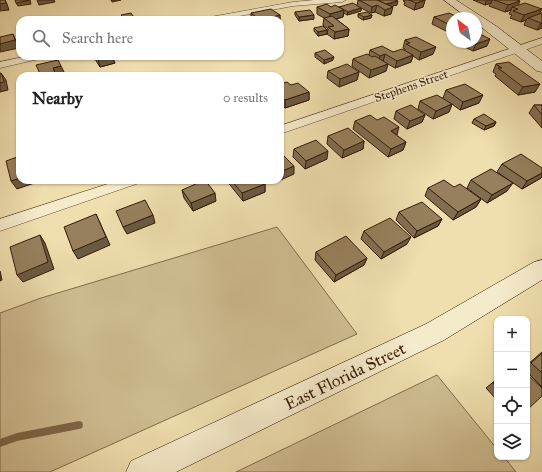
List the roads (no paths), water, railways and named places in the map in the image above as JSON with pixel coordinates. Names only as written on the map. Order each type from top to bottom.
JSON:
[{"type":"main road","points":[[449,0],[519,49],[542,68]]},
{"type":"main road","name":"East Florida Street","points":[[142,472],[436,332],[542,269]]},
{"type":"street","points":[[227,16],[293,4],[342,0]]},
{"type":"street","name":"Stephens Street","points":[[284,129],[542,41]]},
{"type":"street","points":[[0,65],[22,60]]},
{"type":"street","points":[[0,225],[122,184]]},
{"type":"waterway","points":[[0,443],[17,437],[79,425]]}]
